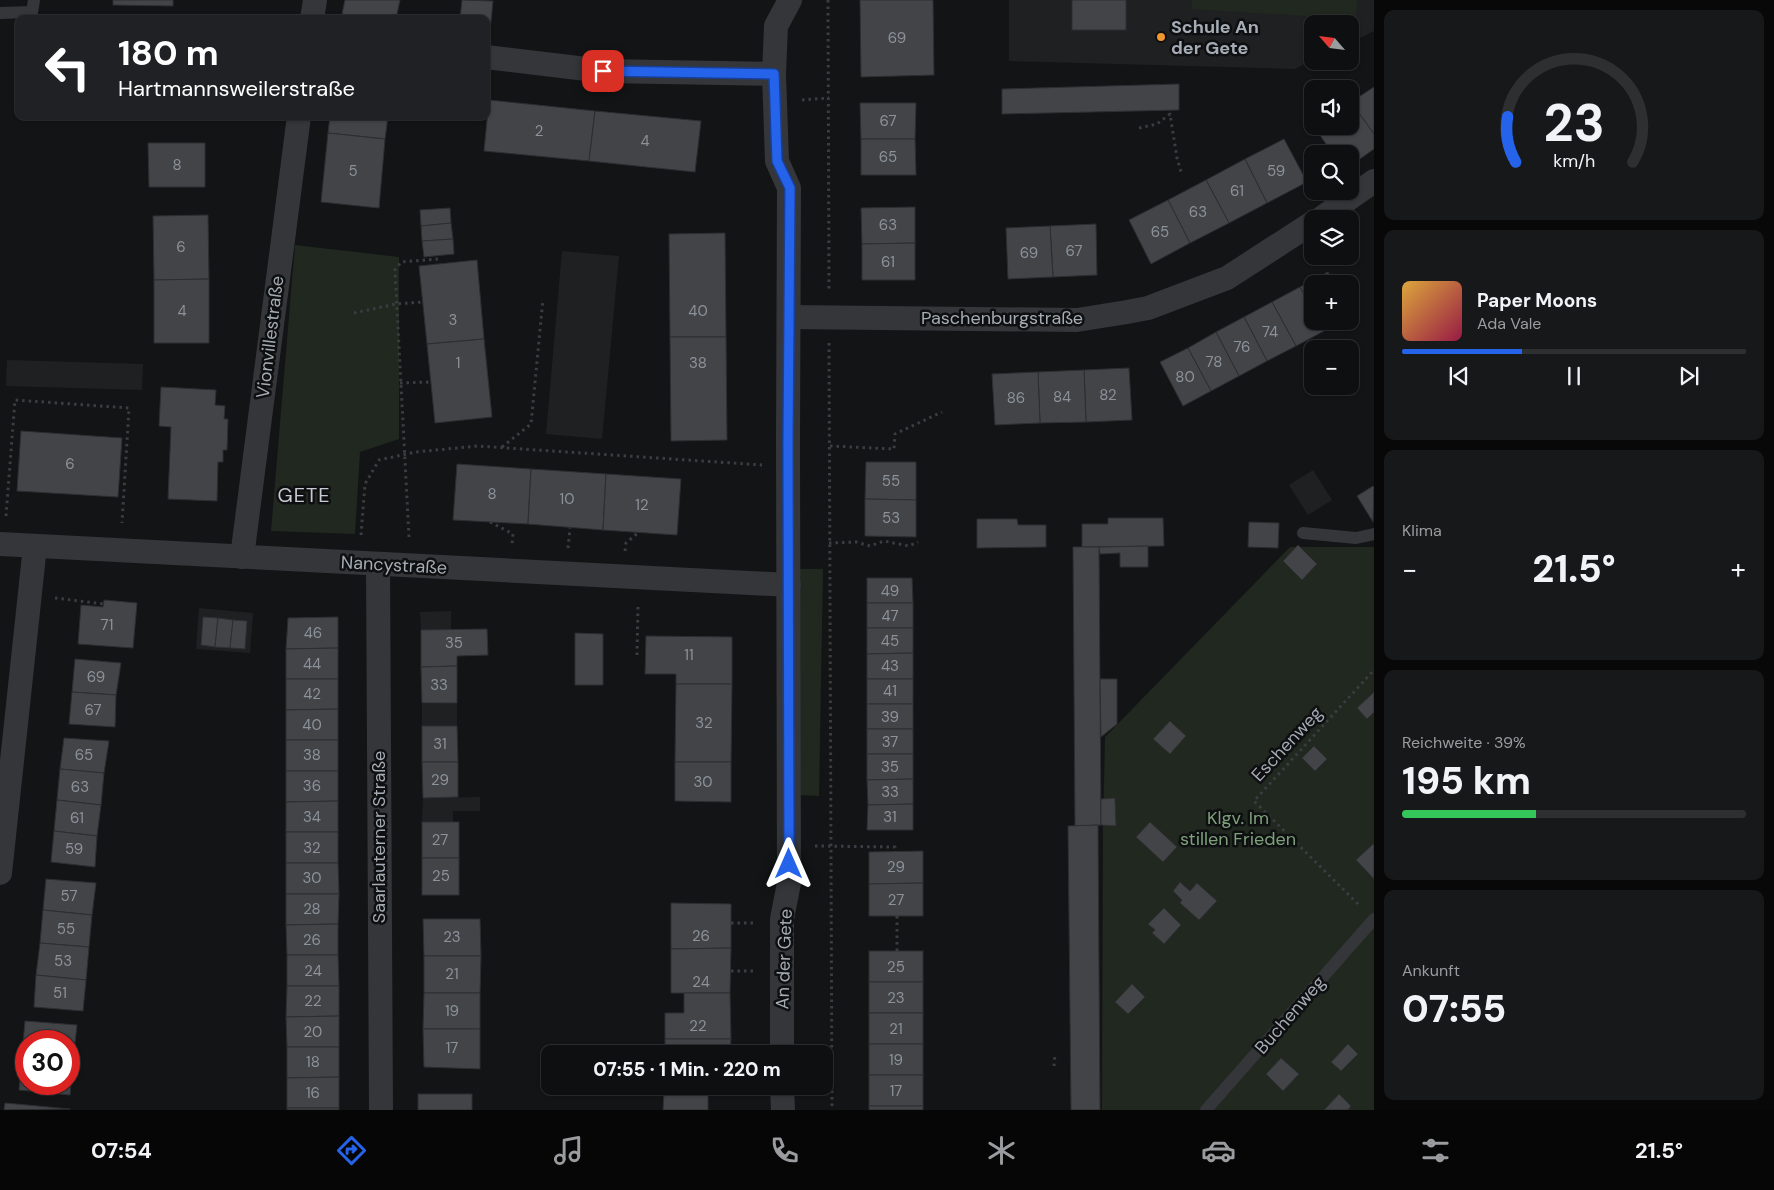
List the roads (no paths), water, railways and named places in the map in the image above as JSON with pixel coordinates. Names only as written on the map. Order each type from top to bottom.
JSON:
[{"type":"street","points":[[313,15],[315,0]]},
{"type":"street","name":"An der Gete","points":[[782,1045],[782,919],[789,883],[788,466],[790,188],[777,161],[774,74],[776,26],[790,0]]},
{"type":"street","points":[[490,57],[603,71],[774,74]]},
{"type":"street","name":"Vionvillestraße","points":[[242,557],[298,120]]},
{"type":"street","points":[[1333,210],[1374,182]]},
{"type":"street","name":"Paschenburgstraße","points":[[789,317],[1077,320],[1148,308],[1227,278],[1304,228]]},
{"type":"street","name":"Nancystraße","points":[[2,544],[788,585]]},
{"type":"street","points":[[0,873],[35,546]]},
{"type":"street","name":"Saarlauterner Straße","points":[[368,563],[381,1110]]},
{"type":"street","points":[[782,1095],[782,1110]]},
{"type":"lane","points":[[0,12],[32,12],[34,0]]},
{"type":"lane","points":[[1303,533],[1356,538],[1374,534]]},
{"type":"lane","name":"Buchenweg","points":[[1206,1110],[1374,919]]},
{"type":"place","name":"Schule An der Gete","points":[[1161,37]]},
{"type":"district","name":"GETE","points":[[304,495]]},
{"type":"park label","name":"Klgv. Im stillen Frieden","points":[[1238,828]]}]
